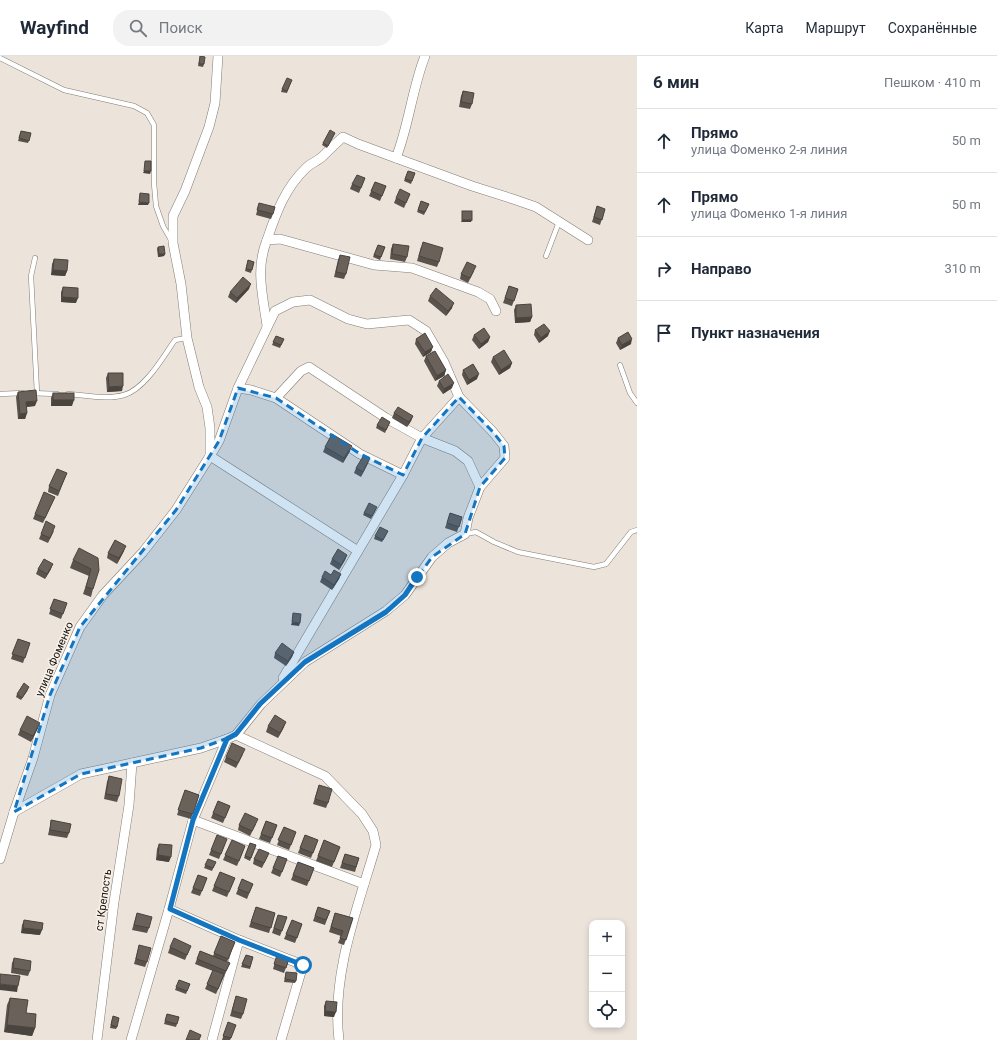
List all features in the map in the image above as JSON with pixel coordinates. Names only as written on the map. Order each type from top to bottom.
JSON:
[{"type":"street","points":[[218,56],[215,103],[209,127],[185,191],[173,216],[173,243],[181,284],[187,338],[199,387],[207,407],[210,428],[210,456],[358,551]]},
{"type":"street","points":[[396,158],[402,144],[413,92],[425,56]]},
{"type":"street","points":[[267,326],[260,272],[262,252],[281,203],[293,182],[307,166],[322,157],[343,137],[472,186],[513,198],[536,207],[588,240]]},
{"type":"street","points":[[267,240],[280,239],[374,265],[412,268],[478,292],[490,299],[496,311]]},
{"type":"street","name":"улица Фоменко","points":[[0,859],[14,812],[33,758],[50,695],[80,627],[103,595],[143,552],[176,510],[210,456],[219,441],[238,388],[275,311],[293,302],[310,300],[348,319],[367,324],[409,320],[426,331],[444,362],[459,397]]},
{"type":"street","points":[[276,398],[301,371],[309,367],[386,418],[422,438],[455,451],[468,461],[480,487]]},
{"type":"street","points":[[238,388],[251,390],[276,398],[360,454],[403,475]]},
{"type":"street","points":[[132,1040],[170,909],[193,820],[231,737],[260,704],[305,662],[386,612],[405,595],[432,557],[448,543],[465,534],[468,518],[480,487],[505,458],[504,446],[493,432],[459,397],[422,438],[403,475],[278,686]]},
{"type":"street","points":[[14,812],[81,774],[201,748],[231,737],[325,776],[362,814],[373,831],[376,845],[342,962],[336,1020],[339,1040]]},
{"type":"street","name":"ст Крепость","points":[[97,1040],[114,902],[129,805],[132,763]]},
{"type":"street","points":[[193,820],[364,884]]},
{"type":"street","points":[[170,909],[239,940],[303,965],[281,1040]]},
{"type":"street","points":[[212,1040],[239,940]]},
{"type":"lane","points":[[0,58],[64,90],[134,106],[147,112],[154,126],[154,183],[156,206],[163,226],[173,243]]},
{"type":"lane","points":[[546,256],[559,222]]},
{"type":"lane","points":[[35,258],[31,276],[37,393]]},
{"type":"lane","points":[[0,394],[37,393],[108,397],[125,395],[140,386],[175,340],[187,338]]},
{"type":"lane","points":[[620,365],[630,393],[637,402]]},
{"type":"lane","points":[[465,534],[476,532],[494,542],[518,552],[594,567],[606,564],[631,532],[637,530]]},
{"type":"highlighted area","points":[[238,388],[276,398],[360,454],[403,475],[422,438],[459,397],[493,432],[504,446],[505,458],[480,487],[465,534],[432,557],[405,595],[386,611],[305,662],[261,704],[236,735],[201,748],[81,774],[14,812],[50,695],[80,627],[176,510],[219,441]]},
{"type":"building","points":[[200,56],[205,57],[204,64],[199,64]]},
{"type":"building","points":[[287,78],[292,80],[287,91],[282,89]]},
{"type":"building","points":[[463,91],[474,93],[472,104],[461,102]]},
{"type":"building","points":[[330,130],[335,133],[328,146],[323,143]]},
{"type":"building","points":[[21,131],[31,133],[29,141],[19,138]]},
{"type":"building","points":[[145,161],[151,161],[151,171],[144,171]]},
{"type":"building","points":[[408,171],[415,173],[412,181],[405,179]]},
{"type":"building","points":[[357,175],[365,178],[361,188],[352,184]]},
{"type":"building","points":[[375,182],[386,186],[382,196],[371,191]]},
{"type":"building","points":[[400,189],[410,194],[406,203],[396,198]]},
{"type":"building","points":[[140,193],[149,194],[149,203],[139,202]]},
{"type":"building","points":[[421,201],[429,204],[425,212],[418,210]]},
{"type":"building","points":[[259,203],[275,207],[273,214],[257,210]]},
{"type":"building","points":[[597,206],[605,209],[602,220],[594,217]]},
{"type":"building","points":[[462,211],[472,211],[472,220],[462,220]]},
{"type":"building","points":[[423,242],[443,248],[439,262],[419,256]]},
{"type":"building","points":[[393,244],[409,246],[407,257],[392,254]]},
{"type":"building","points":[[378,245],[385,247],[381,257],[374,255]]},
{"type":"building","points":[[164,246],[165,254],[159,254],[158,247]]},
{"type":"building","points":[[340,255],[350,257],[346,274],[336,272]]},
{"type":"building","points":[[54,259],[68,260],[67,271],[53,270]]},
{"type":"building","points":[[248,260],[254,262],[252,270],[246,269]]},
{"type":"building","points":[[467,262],[476,266],[470,278],[461,274]]},
{"type":"building","points":[[243,277],[251,284],[237,298],[230,292]]},
{"type":"building","points":[[509,286],[518,289],[514,301],[505,298]]},
{"type":"building","points":[[63,287],[78,288],[78,298],[62,297]]},
{"type":"building","points":[[436,288],[454,303],[448,311],[430,296]]},
{"type":"building","points":[[531,304],[532,317],[516,318],[516,305]]},
{"type":"building","points":[[544,324],[550,331],[541,338],[535,330]]},
{"type":"building","points":[[484,328],[490,337],[481,344],[474,335]]},
{"type":"building","points":[[628,332],[632,339],[622,345],[618,338]]},
{"type":"building","points":[[425,333],[433,347],[425,352],[416,339]]},
{"type":"building","points":[[276,336],[284,339],[281,345],[273,342]]},
{"type":"building","points":[[504,350],[512,363],[501,370],[493,357]]},
{"type":"building","points":[[435,351],[446,370],[437,376],[426,356]]},
{"type":"building","points":[[473,364],[479,374],[469,380],[463,370]]},
{"type":"building","points":[[108,373],[123,373],[123,386],[109,387]]},
{"type":"building","points":[[448,374],[454,383],[444,389],[439,381]]},
{"type":"building","points":[[36,390],[37,401],[26,402],[27,413],[20,414],[18,392]]},
{"type":"building","points":[[53,393],[74,393],[74,400],[53,400]]},
{"type":"building","points":[[398,407],[413,416],[409,422],[394,413]]},
{"type":"building","points":[[382,417],[390,422],[386,430],[377,425]]},
{"type":"building","points":[[332,434],[352,446],[344,458],[325,447]]},
{"type":"building","points":[[364,455],[370,458],[363,472],[356,468]]},
{"type":"building","points":[[57,469],[67,473],[59,491],[49,486]]},
{"type":"building","points":[[44,492],[55,497],[45,518],[35,514]]},
{"type":"building","points":[[369,503],[377,507],[372,516],[364,513]]},
{"type":"building","points":[[450,513],[462,517],[459,527],[447,523]]},
{"type":"building","points":[[46,521],[55,526],[50,538],[41,534]]},
{"type":"building","points":[[380,527],[388,531],[383,540],[375,536]]},
{"type":"building","points":[[115,540],[126,546],[119,558],[108,553]]},
{"type":"building","points":[[79,548],[98,558],[99,570],[93,589],[86,587],[91,569],[73,560]]},
{"type":"building","points":[[338,549],[347,555],[341,565],[332,559]]},
{"type":"building","points":[[44,559],[53,564],[47,574],[38,569]]},
{"type":"building","points":[[334,570],[341,574],[334,585],[322,577],[325,571],[331,575]]},
{"type":"building","points":[[54,599],[67,603],[63,614],[50,609]]},
{"type":"building","points":[[293,613],[301,614],[300,623],[292,622]]},
{"type":"building","points":[[18,639],[30,643],[25,658],[12,654]]},
{"type":"building","points":[[282,643],[294,652],[288,661],[275,653]]},
{"type":"building","points":[[24,683],[29,687],[22,698],[17,694]]},
{"type":"building","points":[[275,715],[286,722],[280,733],[268,726]]},
{"type":"building","points":[[27,716],[40,723],[33,736],[20,730]]},
{"type":"building","points":[[232,743],[245,749],[238,763],[226,757]]},
{"type":"building","points":[[109,776],[122,779],[119,796],[106,794]]},
{"type":"building","points":[[319,785],[332,789],[328,803],[315,799]]},
{"type":"building","points":[[185,790],[199,795],[193,814],[178,810]]},
{"type":"building","points":[[218,801],[230,806],[225,818],[213,813]]},
{"type":"building","points":[[245,813],[258,819],[252,831],[239,825]]},
{"type":"building","points":[[51,820],[71,824],[69,833],[50,830]]},
{"type":"building","points":[[266,821],[277,825],[272,838],[261,834]]},
{"type":"building","points":[[284,827],[296,832],[291,845],[278,840]]},
{"type":"building","points":[[217,835],[227,839],[221,854],[211,850]]},
{"type":"building","points":[[305,835],[318,840],[313,853],[300,848]]},
{"type":"building","points":[[232,840],[245,846],[239,861],[225,855]]},
{"type":"building","points":[[324,840],[340,847],[334,862],[318,856]]},
{"type":"building","points":[[250,843],[256,845],[251,858],[245,856]]},
{"type":"building","points":[[159,844],[172,845],[171,857],[158,855]]},
{"type":"building","points":[[259,849],[269,853],[264,863],[254,859]]},
{"type":"building","points":[[345,854],[359,858],[356,867],[342,863]]},
{"type":"building","points":[[278,856],[287,859],[282,872],[273,868]]},
{"type":"building","points":[[208,859],[216,862],[213,868],[205,865]]},
{"type":"building","points":[[298,862],[314,868],[309,881],[293,875]]},
{"type":"building","points":[[220,872],[235,878],[229,892],[214,886]]},
{"type":"building","points":[[198,875],[207,878],[202,891],[193,888]]},
{"type":"building","points":[[242,879],[253,884],[249,893],[238,889]]},
{"type":"building","points":[[256,907],[275,913],[271,928],[251,922]]},
{"type":"building","points":[[318,907],[330,911],[326,920],[315,916]]},
{"type":"building","points":[[137,913],[152,917],[149,928],[134,925]]},
{"type":"building","points":[[335,913],[353,918],[346,940],[340,938],[343,931],[331,927]]},
{"type":"building","points":[[278,915],[287,917],[282,931],[274,928]]},
{"type":"building","points":[[24,920],[43,923],[42,930],[23,928]]},
{"type":"building","points":[[292,920],[302,924],[297,938],[286,934]]},
{"type":"building","points":[[221,936],[235,942],[228,959],[214,953]]},
{"type":"building","points":[[174,938],[191,946],[187,955],[170,947]]},
{"type":"building","points":[[139,945],[151,948],[147,962],[136,959]]},
{"type":"building","points":[[200,951],[230,963],[226,971],[197,959]]},
{"type":"building","points":[[246,955],[253,957],[250,967],[242,964]]},
{"type":"building","points":[[277,955],[289,959],[286,968],[274,964]]},
{"type":"building","points":[[14,958],[31,961],[30,971],[13,968]]},
{"type":"building","points":[[213,970],[224,974],[218,989],[207,984]]},
{"type":"building","points":[[286,972],[297,973],[296,981],[285,979]]},
{"type":"building","points":[[0,974],[20,976],[18,986],[0,984]]},
{"type":"building","points":[[179,980],[190,984],[187,991],[176,987]]},
{"type":"building","points":[[236,996],[247,999],[243,1014],[232,1011]]},
{"type":"building","points":[[10,998],[28,1000],[26,1013],[36,1014],[35,1028],[7,1025]]},
{"type":"building","points":[[326,1001],[337,1002],[336,1012],[325,1011]]},
{"type":"building","points":[[167,1014],[179,1017],[177,1024],[165,1021]]},
{"type":"building","points":[[113,1016],[119,1018],[117,1027],[111,1025]]},
{"type":"building","points":[[228,1022],[236,1025],[231,1038],[223,1036]]},
{"type":"building","points":[[190,1030],[201,1035],[199,1040],[186,1040]]},
{"type":"route","points":[[303,965],[239,940],[170,909],[193,820],[227,739],[236,734],[260,704],[305,662],[386,612],[405,595],[417,577]]}]
